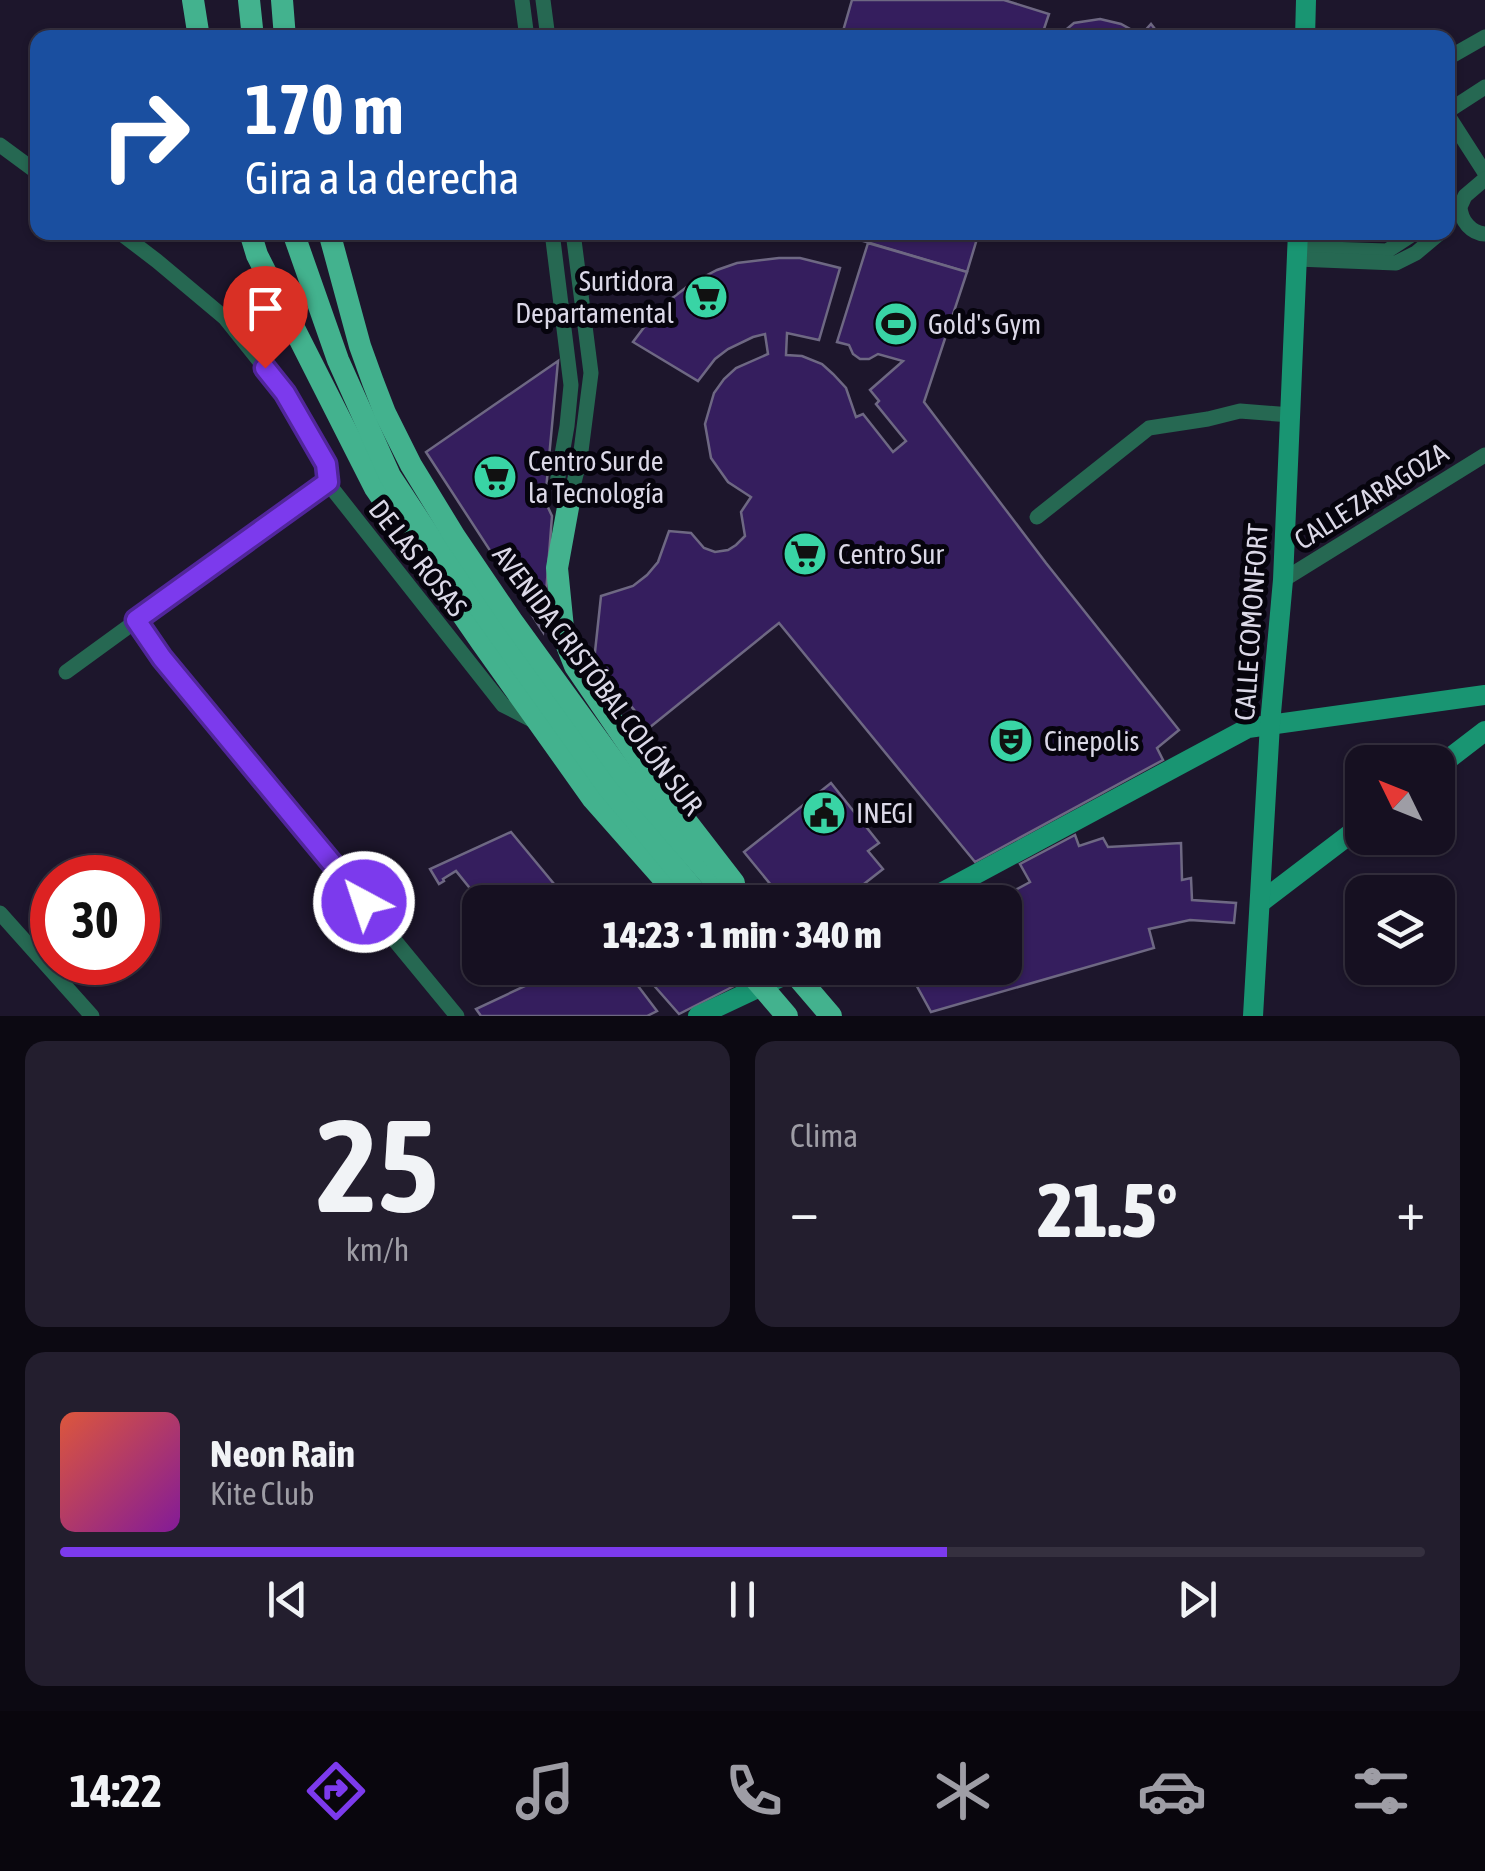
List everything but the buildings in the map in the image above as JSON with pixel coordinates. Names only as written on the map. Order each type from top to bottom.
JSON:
[{"type":"main road","points":[[193,0],[198,30]]},
{"type":"main road","points":[[249,0],[252,30]]},
{"type":"main road","points":[[282,0],[284,30]]},
{"type":"main road","points":[[1305,30],[1306,0]]},
{"type":"main road","points":[[252,240],[375,488],[593,799],[669,885]]},
{"type":"main road","points":[[296,240],[338,360],[390,476],[608,787],[690,885]]},
{"type":"main road","name":"AVENIDA CRISTÓBAL COLÓN SUR","points":[[331,240],[360,346],[385,412],[411,465],[512,621],[623,774],[718,885]]},
{"type":"main road","name":"CALLE COMONFORT","points":[[1253,1016],[1292,414],[1297,247]]},
{"type":"main road","points":[[569,502],[557,568],[564,638],[575,666],[639,760],[736,885]]},
{"type":"main road","points":[[956,885],[1248,728],[1485,694]]},
{"type":"main road","points":[[1455,755],[1485,731]]},
{"type":"main road","points":[[1261,902],[1345,837]]},
{"type":"main road","points":[[698,1016],[737,985]]},
{"type":"main road","points":[[762,985],[787,1016]]},
{"type":"main road","points":[[807,985],[831,1016]]},
{"type":"street","points":[[522,0],[526,30]]},
{"type":"street","points":[[543,0],[547,30]]},
{"type":"street","points":[[1455,54],[1485,38]]},
{"type":"street","points":[[1455,106],[1485,87]]},
{"type":"street","points":[[1455,127],[1485,176],[1455,206]]},
{"type":"street","points":[[0,146],[30,167]]},
{"type":"street","points":[[1455,208],[1476,232],[1485,234]]},
{"type":"street","points":[[1455,224],[1463,220]]},
{"type":"street","name":"DE LAS ROSAS","points":[[129,240],[225,318],[285,393],[326,464],[328,482],[503,705],[539,724]]},
{"type":"street","points":[[553,240],[570,386],[557,483],[569,502]]},
{"type":"street","points":[[569,502],[580,459],[591,372],[574,240]]},
{"type":"street","points":[[1297,247],[1374,252],[1387,251],[1404,240]]},
{"type":"street","points":[[1297,247],[1396,264],[1432,240]]},
{"type":"street","points":[[1037,517],[1149,428],[1240,411],[1292,414]]},
{"type":"street","name":"CALLE ZARAGOZA","points":[[1282,580],[1485,455]]},
{"type":"street","points":[[66,672],[328,482]]},
{"type":"street","points":[[136,620],[162,658],[456,1016]]},
{"type":"street","points":[[0,913],[92,1016]]},
{"type":"place","name":"Surtidora Departamental","points":[[706,297]]},
{"type":"place","name":"Gold's Gym","points":[[896,324]]},
{"type":"place","name":"Centro Sur de la Tecnología","points":[[495,477]]},
{"type":"place","name":"Centro Sur","points":[[805,554]]},
{"type":"place","name":"Cinepolis","points":[[1011,741]]},
{"type":"place","name":"INEGI","points":[[824,813]]},
{"type":"route","points":[[265,368],[285,393],[326,464],[328,482],[136,620],[162,658],[364,902]]}]
